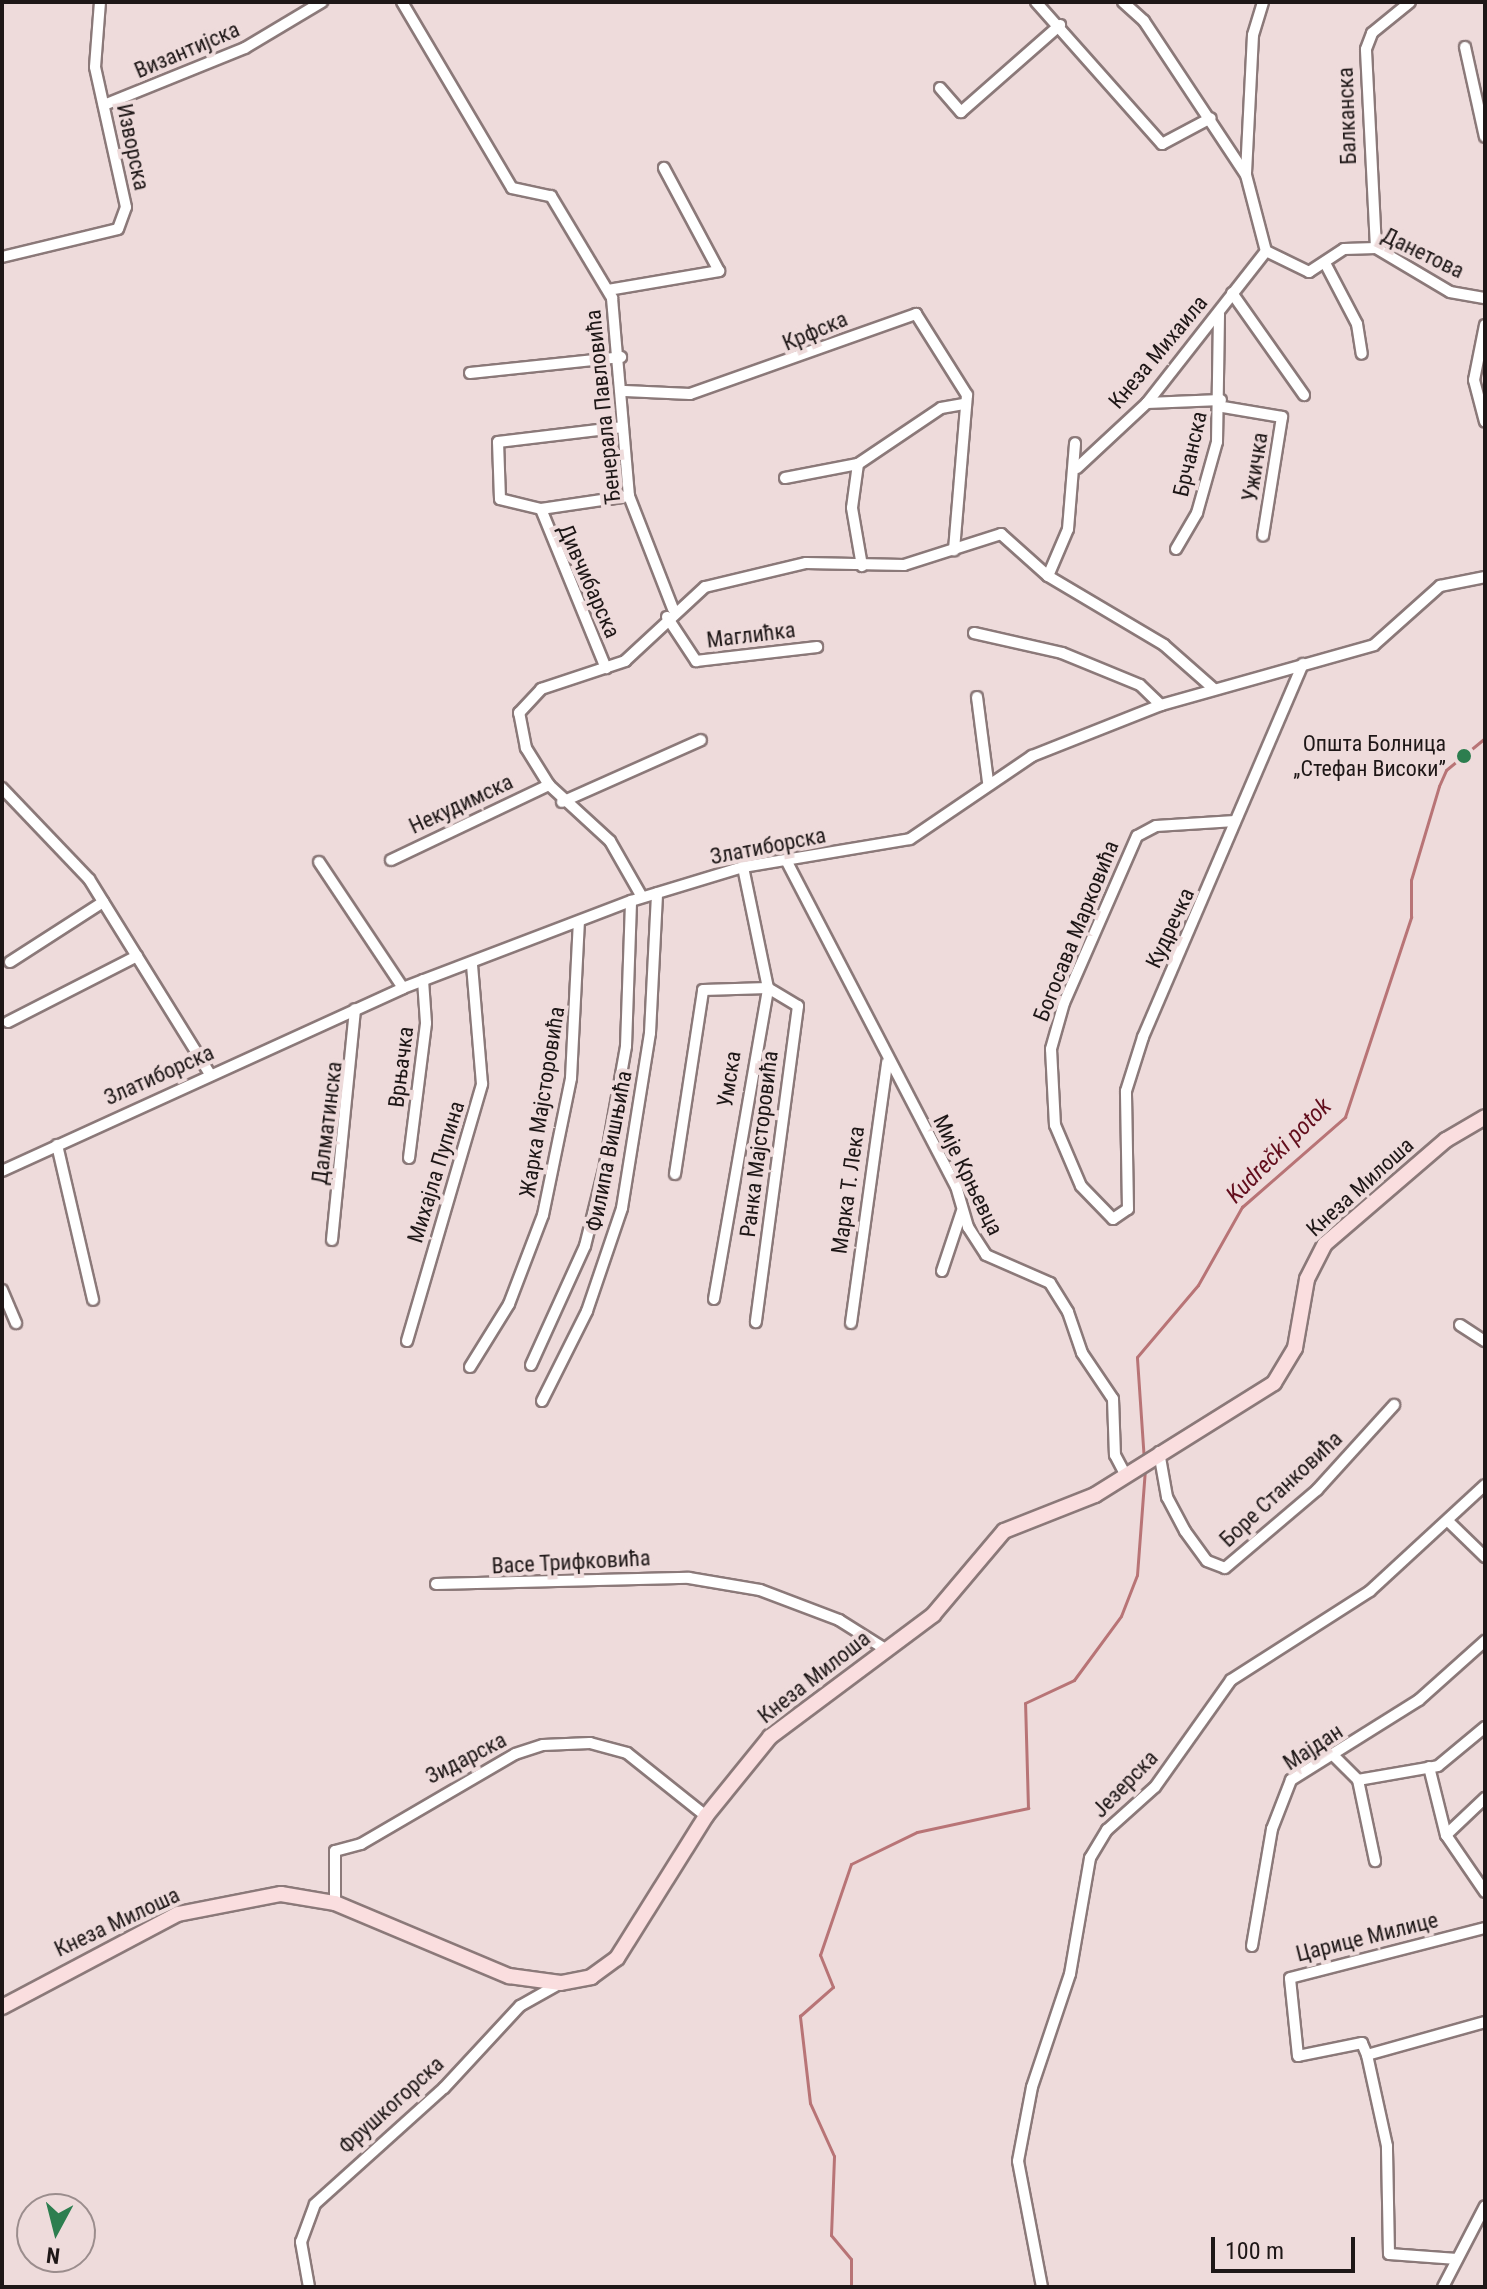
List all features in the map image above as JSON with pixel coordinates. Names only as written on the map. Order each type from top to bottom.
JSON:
[{"type":"street","name":"Изворска","points":[[2,257],[118,229],[126,207],[95,67],[100,2]]},
{"type":"street","name":"Византијска","points":[[104,105],[245,48],[322,2]]},
{"type":"street","name":"Ђенерала Павловића","points":[[402,2],[512,188],[551,196],[608,290],[625,391],[623,427],[629,496],[670,613]]},
{"type":"street","points":[[1036,2],[1060,25],[1162,144],[1211,118]]},
{"type":"street","points":[[1123,2],[1211,118],[1246,175],[1266,251],[1232,293],[1304,395]]},
{"type":"street","points":[[1246,175],[1253,35],[1263,2]]},
{"type":"street","name":"Балканска","points":[[1376,248],[1365,59],[1372,33],[1410,2]]},
{"type":"street","points":[[940,88],[961,112],[1060,25]]},
{"type":"street","points":[[1465,47],[1485,137]]},
{"type":"street","points":[[608,290],[719,271],[664,168]]},
{"type":"street","name":"Данетова","points":[[1266,251],[1309,272],[1344,249],[1376,248],[1450,292],[1485,298]]},
{"type":"street","points":[[1325,263],[1357,324],[1362,354]]},
{"type":"street","name":"Кнеза Михаила","points":[[1077,468],[1147,403],[1219,314],[1232,293]]},
{"type":"street","name":"Крфска","points":[[625,391],[690,394],[709,382],[769,372],[911,313],[965,392],[964,404]]},
{"type":"street","name":"Брчанска","points":[[1176,549],[1208,481],[1222,403],[1219,314]]},
{"type":"street","points":[[1485,325],[1474,380],[1485,422]]},
{"type":"street","points":[[470,373],[621,357]]},
{"type":"street","points":[[1147,403],[1222,403]]},
{"type":"street","name":"Ужичка","points":[[1222,403],[1282,417],[1263,535]]},
{"type":"street","points":[[785,478],[858,464],[941,408],[964,404],[968,440],[954,550]]},
{"type":"street","points":[[623,427],[501,439],[494,452],[499,496],[511,506],[541,509],[629,496]]},
{"type":"street","points":[[1048,576],[1068,529],[1077,468],[1075,443]]},
{"type":"street","points":[[858,464],[852,508],[862,566]]},
{"type":"street","name":"Дивчибарска","points":[[541,509],[606,668]]},
{"type":"street","points":[[531,1365],[580,1259],[604,1170],[626,1046],[636,899],[610,841],[562,802],[522,740],[519,713],[541,689],[625,661],[670,613],[705,587],[777,566],[904,565],[1010,537],[1048,576],[1164,645],[1213,688]]},
{"type":"street","name":"Златиборска","points":[[2,1171],[403,988],[636,899],[743,867],[910,839],[988,782],[1032,756],[1213,688],[1374,645],[1440,586],[1485,577]]},
{"type":"street","name":"Маглићка","points":[[670,613],[696,661],[817,647]]},
{"type":"street","points":[[974,633],[1077,659],[1147,688],[1161,705]]},
{"type":"street","name":"Кудречка","points":[[1121,1218],[1128,1209],[1126,1091],[1235,821],[1303,664]]},
{"type":"street","points":[[977,697],[988,782]]},
{"type":"street","points":[[562,802],[701,740]]},
{"type":"street","name":"Некудимска","points":[[391,860],[549,785]]},
{"type":"street","points":[[2,788],[103,902],[210,1074]]},
{"type":"street","name":"Богосава Марковића","points":[[1121,1218],[1081,1186],[1063,1153],[1051,1049],[1146,828],[1235,821]]},
{"type":"street","points":[[319,862],[403,988]]},
{"type":"street","name":"Мије Крњевца","points":[[787,862],[887,1062],[956,1186],[962,1211],[986,1255],[1050,1283],[1068,1312],[1082,1353],[1113,1399],[1115,1455],[1143,1462]]},
{"type":"street","name":"Умска","points":[[714,1299],[768,988],[743,867]]},
{"type":"street","name":"Филипа Вишњића","points":[[542,1401],[587,1311],[622,1208],[650,1033],[657,893]]},
{"type":"street","points":[[10,962],[103,902]]},
{"type":"street","name":"Жарка Мајсторовића","points":[[470,1367],[509,1304],[543,1215],[571,1078],[579,922]]},
{"type":"street","points":[[8,1022],[137,956]]},
{"type":"street","name":"Михајла Пупина","points":[[407,1341],[482,1084],[472,964]]},
{"type":"street","name":"Врњачка","points":[[409,1158],[425,1036],[423,980]]},
{"type":"street","points":[[675,1174],[703,990],[768,988]]},
{"type":"street","name":"Ранка Мајсторовића","points":[[756,1322],[798,1006],[768,988]]},
{"type":"street","name":"Далматинска","points":[[332,1240],[355,1009]]},
{"type":"street","name":"Марка Т. Лека","points":[[851,1323],[887,1062]]},
{"type":"street","name":"Кнеза Милоша","points":[[2,2007],[178,1914],[281,1894],[335,1903],[468,1962],[561,1983],[591,1977],[617,1958],[706,1816],[770,1737],[964,1587],[1004,1531],[1095,1495],[1143,1462],[1274,1383],[1295,1348],[1307,1279],[1325,1244],[1446,1140],[1485,1117]]},
{"type":"street","points":[[57,1145],[93,1300]]},
{"type":"street","points":[[942,1271],[962,1211]]},
{"type":"street","points":[[2,1290],[16,1323]]},
{"type":"street","points":[[1460,1325],[1485,1341]]},
{"type":"street","name":"Боре Станковића","points":[[1143,1462],[1207,1561],[1225,1568],[1317,1490],[1394,1405]]},
{"type":"street","name":"Језерска","points":[[1042,2287],[1018,2161],[1032,2087],[1070,1974],[1090,1858],[1107,1830],[1155,1787],[1231,1680],[1370,1591],[1485,1485]]},
{"type":"street","points":[[1448,1521],[1485,1557]]},
{"type":"street","name":"Васе Трифковића","points":[[436,1584],[689,1578],[760,1590],[839,1620],[885,1649]]},
{"type":"street","name":"Мајдан","points":[[1252,1944],[1281,1798],[1291,1780],[1335,1757],[1419,1700],[1485,1641]]},
{"type":"street","points":[[1358,1780],[1429,1767],[1485,1727]]},
{"type":"street","name":"Зидарска","points":[[335,1903],[335,1851],[361,1844],[515,1754],[543,1745],[590,1743],[627,1753],[706,1816]]},
{"type":"street","points":[[1335,1757],[1358,1780],[1375,1861]]},
{"type":"street","points":[[1429,1767],[1446,1835],[1485,1892]]},
{"type":"street","points":[[1446,1835],[1485,1798]]},
{"type":"street","name":"Царице Милице","points":[[1367,2055],[1362,2043],[1298,2056],[1290,1978],[1485,1928]]},
{"type":"street","name":"Фрушкогорска","points":[[309,2287],[301,2242],[315,2204],[444,2088],[520,2006],[561,1983]]},
{"type":"street","points":[[1457,2259],[1389,2254],[1387,2146],[1367,2055],[1485,2022]]},
{"type":"street","points":[[1443,2287],[1485,2206]]},
{"type":"waterway","name":"Kudrečki potok","points":[[1144,1461],[1137,1357],[1198,1285],[1242,1207],[1345,1117],[1411,917],[1411,880],[1439,786],[1446,770],[1485,738]]},
{"type":"waterway","name":"Kudrečki potok","points":[[851,2287],[851,2259],[831,2235],[834,2156],[810,2103],[800,2016],[833,1987],[820,1955],[851,1864],[917,1832],[1028,1808],[1025,1703],[1074,1680],[1121,1616],[1137,1575],[1145,1468]]},
{"type":"place","name":"Општа Болница „Стефан Високи”","points":[[1464,756]]}]
